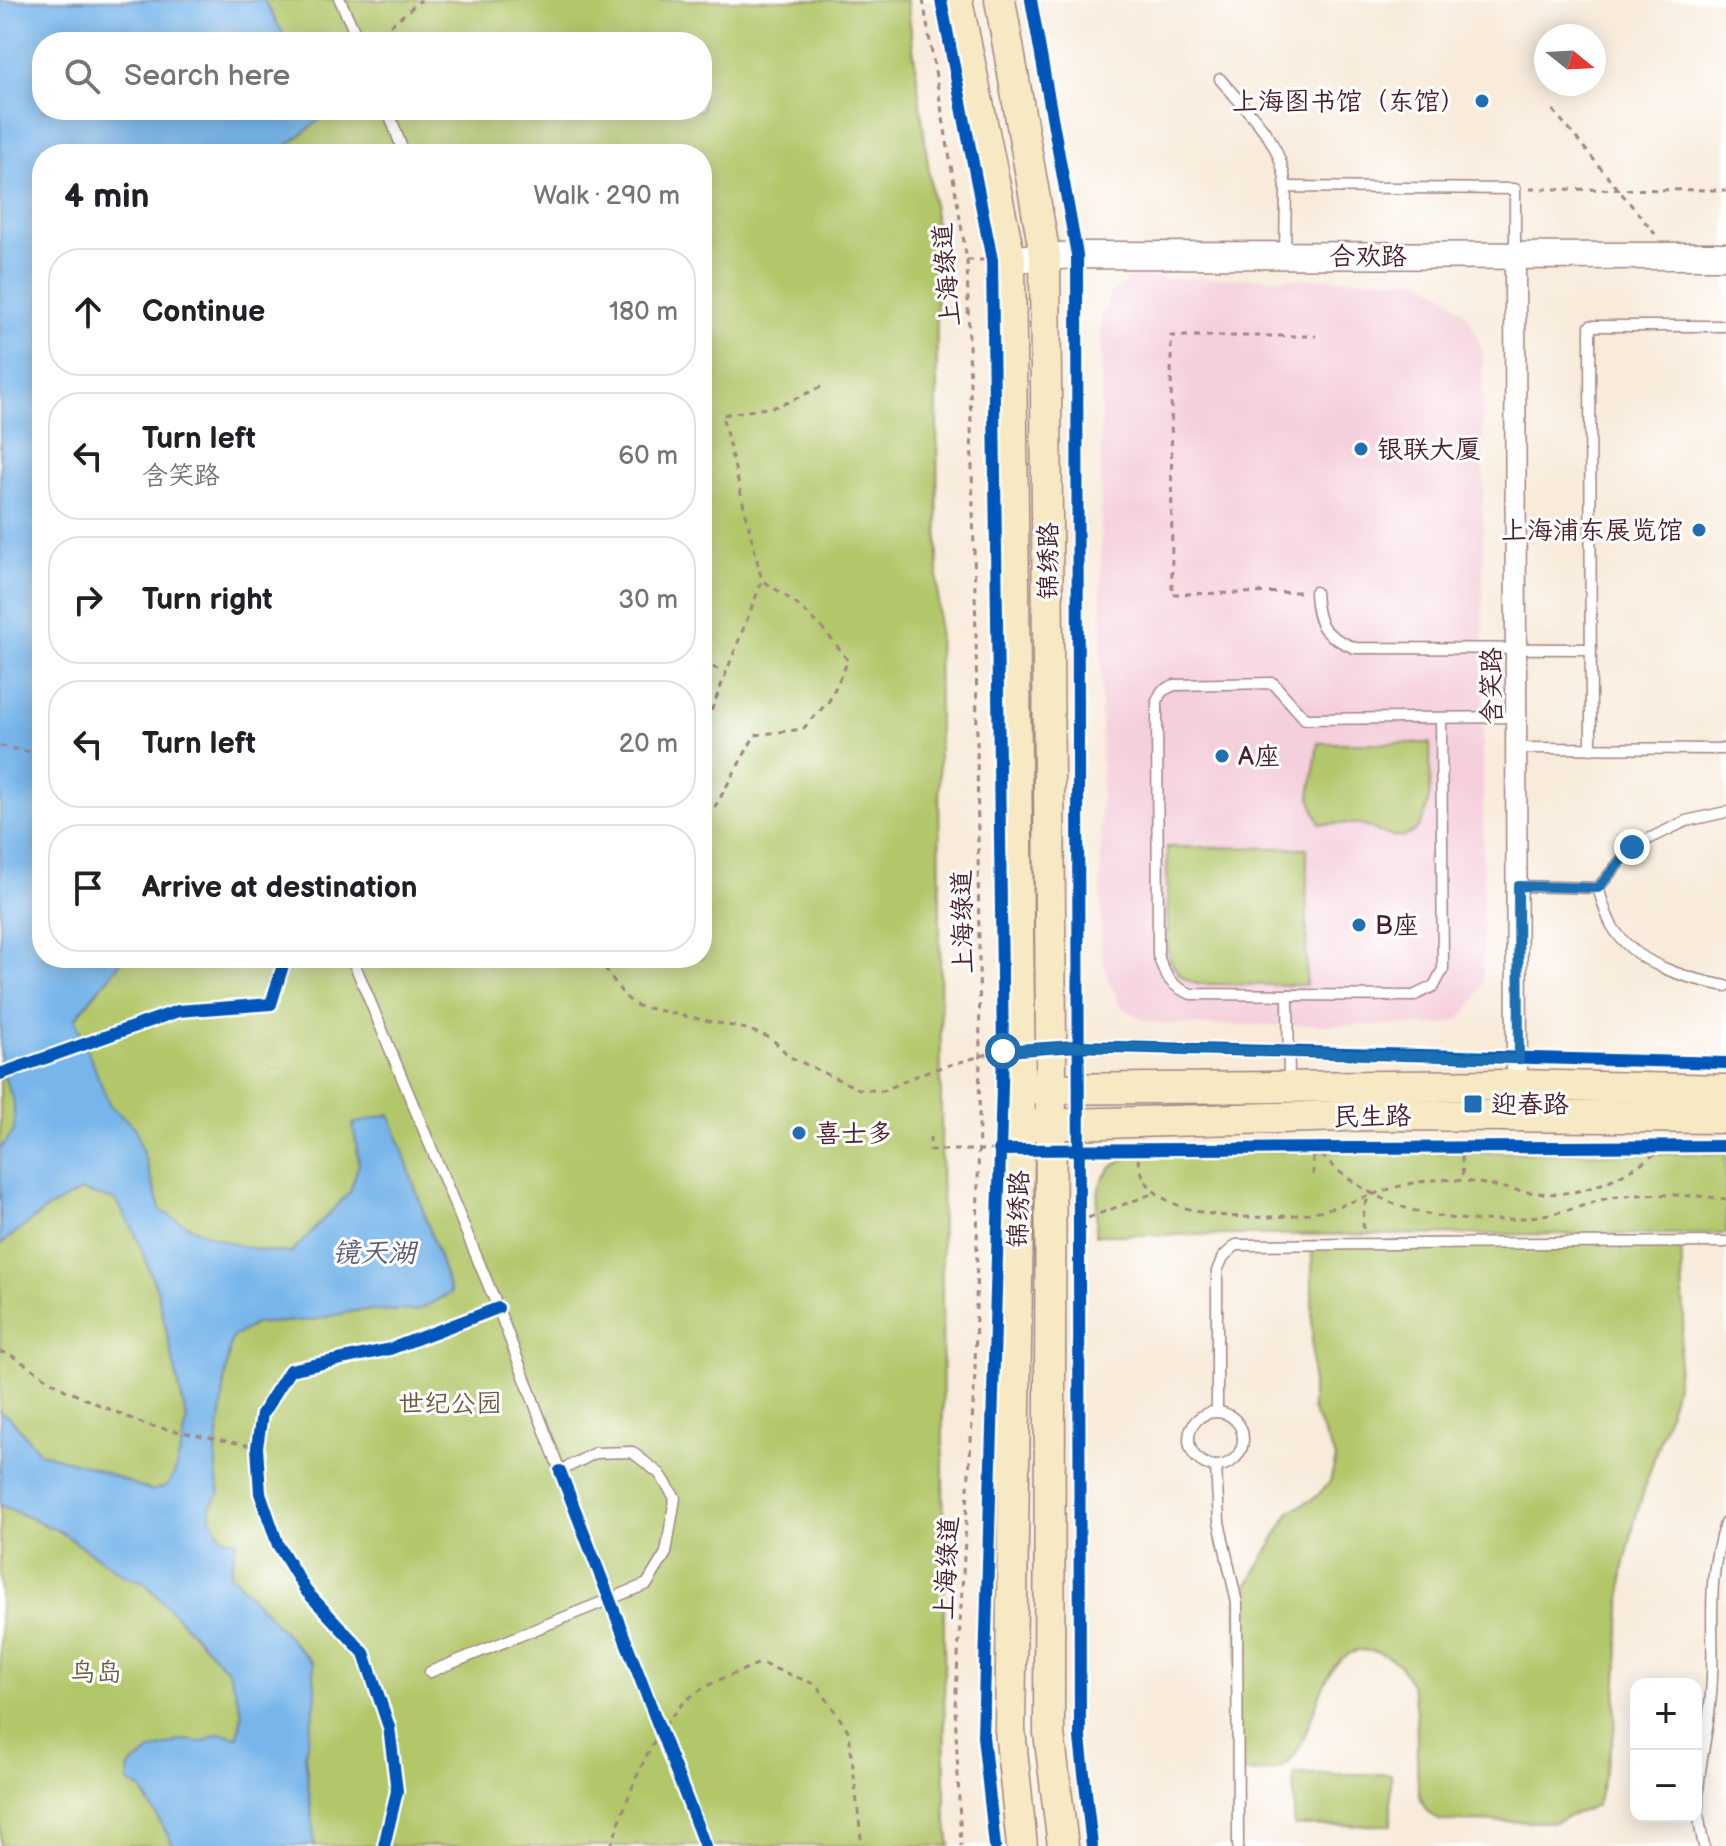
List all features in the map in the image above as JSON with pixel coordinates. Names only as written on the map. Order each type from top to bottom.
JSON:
[{"type":"main road","name":"锦绣路","points":[[957,0],[997,260],[1011,1077],[1007,1145],[1010,1730],[1022,1846]]},
{"type":"main road","name":"锦绣路","points":[[1000,0],[1045,256],[1051,1088],[1049,1733],[1063,1846]]},
{"type":"main road","name":"民生路","points":[[1011,1077],[1051,1088],[1289,1087],[1517,1100],[1726,1118]]},
{"type":"main road","name":"民生路","points":[[1007,1145],[1051,1125],[1726,1090]]},
{"type":"street","name":"合欢路","points":[[997,260],[1045,256],[1726,256]]},
{"type":"street","name":"含笑路","points":[[1515,256],[1517,1100]]},
{"type":"lane","points":[[340,0],[354,32]]},
{"type":"lane","points":[[1220,79],[1274,142],[1283,161],[1286,187],[1285,255]]},
{"type":"lane","points":[[392,120],[400,144]]},
{"type":"lane","points":[[1286,187],[1515,189],[1515,256]]},
{"type":"lane","points":[[1591,749],[1590,326],[1726,326]]},
{"type":"lane","points":[[1315,592],[1317,619],[1333,639],[1355,648],[1591,649]]},
{"type":"lane","points":[[1441,718],[1443,969],[1434,986],[1413,996],[1191,994],[1175,987],[1164,975],[1158,940],[1157,701],[1162,691],[1174,685],[1273,683],[1305,719],[1517,717]]},
{"type":"lane","points":[[1517,748],[1726,749]]},
{"type":"lane","points":[[1598,888],[1632,847],[1686,821],[1726,812]]},
{"type":"lane","points":[[1518,886],[1598,888]]},
{"type":"lane","points":[[1598,888],[1611,926],[1642,957],[1686,978],[1726,986]]},
{"type":"lane","points":[[356,968],[498,1308],[560,1471],[595,1453],[632,1452],[660,1474],[675,1498],[666,1553],[647,1584],[430,1672]]},
{"type":"lane","points":[[1288,995],[1289,1087]]},
{"type":"lane","points":[[1217,1411],[1217,1271],[1223,1257],[1236,1245],[1251,1242],[1726,1242]]},
{"type":"lane","points":[[1217,1411],[1234,1418],[1240,1425],[1243,1444],[1234,1459],[1216,1466],[1195,1457],[1188,1441],[1193,1424],[1199,1417],[1217,1411]]},
{"type":"lane","points":[[1216,1466],[1219,1522],[1237,1603],[1238,1846]]},
{"type":"lane","points":[[1704,1846],[1696,1814],[1696,1779],[1710,1705],[1711,1575],[1726,1521]]},
{"type":"path","points":[[382,32],[421,0]]},
{"type":"path","points":[[1553,110],[1673,256]]},
{"type":"path","points":[[1515,189],[1726,190]]},
{"type":"path","points":[[1315,592],[1172,594],[1171,336],[1316,336]]},
{"type":"path","points":[[712,709],[762,581],[722,415],[779,406],[823,386]]},
{"type":"path","points":[[712,807],[715,807],[755,735],[803,729],[829,701],[848,661],[816,620],[795,601],[762,581]]},
{"type":"path","points":[[712,667],[726,673]]},
{"type":"path","points":[[0,746],[32,752]]},
{"type":"path","points":[[605,968],[625,997],[638,1006],[663,1014],[746,1029],[771,1038],[790,1057],[859,1089],[883,1091],[925,1072],[1003,1051]]},
{"type":"path","points":[[1003,1035],[1003,1051],[1011,1077]]},
{"type":"path","points":[[930,1137],[930,1150],[979,1150],[1007,1145]]},
{"type":"path","points":[[1447,1145],[1468,1145],[1463,1179]]},
{"type":"path","points":[[1636,1145],[1681,1146]]},
{"type":"path","points":[[1197,1150],[1217,1146]]},
{"type":"path","points":[[1297,1146],[1328,1146]]},
{"type":"path","points":[[1313,1146],[1313,1175]]},
{"type":"path","points":[[1313,1146],[1370,1194],[1427,1215],[1469,1219],[1525,1218],[1613,1197],[1726,1199]]},
{"type":"path","points":[[1121,1147],[1142,1147],[1140,1169],[1157,1192],[1172,1202],[1236,1217],[1319,1211],[1423,1181],[1463,1179],[1537,1193],[1563,1194],[1598,1186],[1634,1170],[1666,1146]]},
{"type":"path","points":[[1077,1222],[1157,1192]]},
{"type":"path","points":[[1363,1242],[1364,1208],[1370,1194]]},
{"type":"path","points":[[1077,1207],[1077,1237]]},
{"type":"path","points":[[0,1352],[8,1353],[65,1390],[146,1425],[227,1440],[258,1442],[258,1462]]},
{"type":"path","points":[[611,1846],[630,1792],[661,1731],[689,1698],[760,1663],[817,1685],[849,1732],[862,1846]]},
{"type":"path","points":[[655,1716],[666,1745]]},
{"type":"shaded area","points":[[1132,278],[1417,279],[1446,294],[1470,319],[1483,353],[1483,983],[1473,1004],[1459,1019],[1443,1025],[1169,1025],[1144,1020],[1122,1007],[1109,983],[1101,953],[1101,318],[1110,293]]},
{"type":"green space","name":"世纪公园","points":[[0,0],[907,0],[936,227],[945,1808],[950,1846],[0,1846]]},
{"type":"green space","points":[[1318,743],[1430,743],[1428,805],[1415,830],[1403,836],[1387,835],[1359,824],[1320,824],[1310,797]]},
{"type":"green space","points":[[1167,847],[1307,848],[1306,985],[1197,984],[1178,973],[1168,954]]},
{"type":"green space","points":[[1143,1150],[1726,1154],[1726,1234],[1096,1235],[1098,1192],[1107,1172],[1115,1164]]},
{"type":"green space","points":[[1312,1242],[1681,1242],[1684,1318],[1675,1391],[1636,1516],[1623,1572],[1614,1735],[1597,1805],[1554,1822],[1442,1821],[1432,1816],[1420,1794],[1414,1697],[1407,1676],[1393,1660],[1370,1651],[1352,1652],[1338,1662],[1319,1696],[1296,1754],[1285,1766],[1268,1772],[1237,1772],[1237,1603],[1290,1512],[1316,1497],[1330,1482],[1336,1458],[1312,1409]]},
{"type":"green space","points":[[1294,1774],[1391,1774],[1391,1825],[1294,1826]]},
{"type":"water","name":"镜天湖","points":[[0,0],[264,0],[282,32],[32,32],[32,120],[320,120],[290,144],[32,144],[32,968],[116,968],[75,1019],[110,1106],[135,1127],[161,1211],[223,1241],[291,1253],[350,1192],[359,1163],[353,1124],[390,1114],[451,1293],[416,1311],[360,1310],[312,1320],[255,1324],[232,1338],[216,1450],[220,1493],[210,1506],[212,1521],[223,1538],[237,1540],[230,1573],[313,1664],[316,1698],[305,1754],[315,1846],[174,1846],[141,1789],[128,1781],[129,1767],[151,1751],[182,1740],[202,1742],[220,1733],[238,1737],[242,1712],[229,1672],[143,1581],[126,1577],[59,1531],[0,1505],[0,1412],[10,1417],[40,1453],[85,1465],[152,1491],[167,1486],[175,1472],[187,1422],[157,1290],[133,1229],[115,1200],[81,1191],[45,1210],[0,1245],[0,1149],[14,1131],[14,1102],[0,1067]]},
{"type":"cycle path","points":[[941,0],[992,260],[1003,1051],[983,1736],[995,1846]]},
{"type":"cycle path","points":[[1031,0],[1077,255],[1080,1738],[1092,1846]]},
{"type":"cycle path","points":[[0,1074],[178,1011],[271,1004],[282,968]]},
{"type":"cycle path","points":[[1003,1051],[1076,1046],[1726,1063]]},
{"type":"cycle path","points":[[999,1150],[1726,1146]]},
{"type":"cycle path","points":[[384,1846],[397,1791],[389,1727],[364,1653],[306,1591],[278,1545],[260,1493],[257,1447],[262,1414],[290,1370],[390,1349],[498,1308]]},
{"type":"cycle path","points":[[560,1471],[705,1846]]},
{"type":"place","name":"上海图书馆（东馆）","points":[[1482,101]]},
{"type":"place","name":"银联大厦","points":[[1361,449]]},
{"type":"place","name":"上海浦东展览馆","points":[[1699,530]]},
{"type":"place","name":"A座","points":[[1222,756]]},
{"type":"place","name":"B座","points":[[1359,925]]},
{"type":"place","name":"迎春路","points":[[1473,1104]]},
{"type":"place","name":"喜士多","points":[[799,1133]]},
{"type":"route","points":[[1003,1051],[1076,1046],[1519,1059],[1518,886],[1598,888],[1632,847]]},
{"type":"park label","name":"鸟岛","points":[[96,1672]]}]
